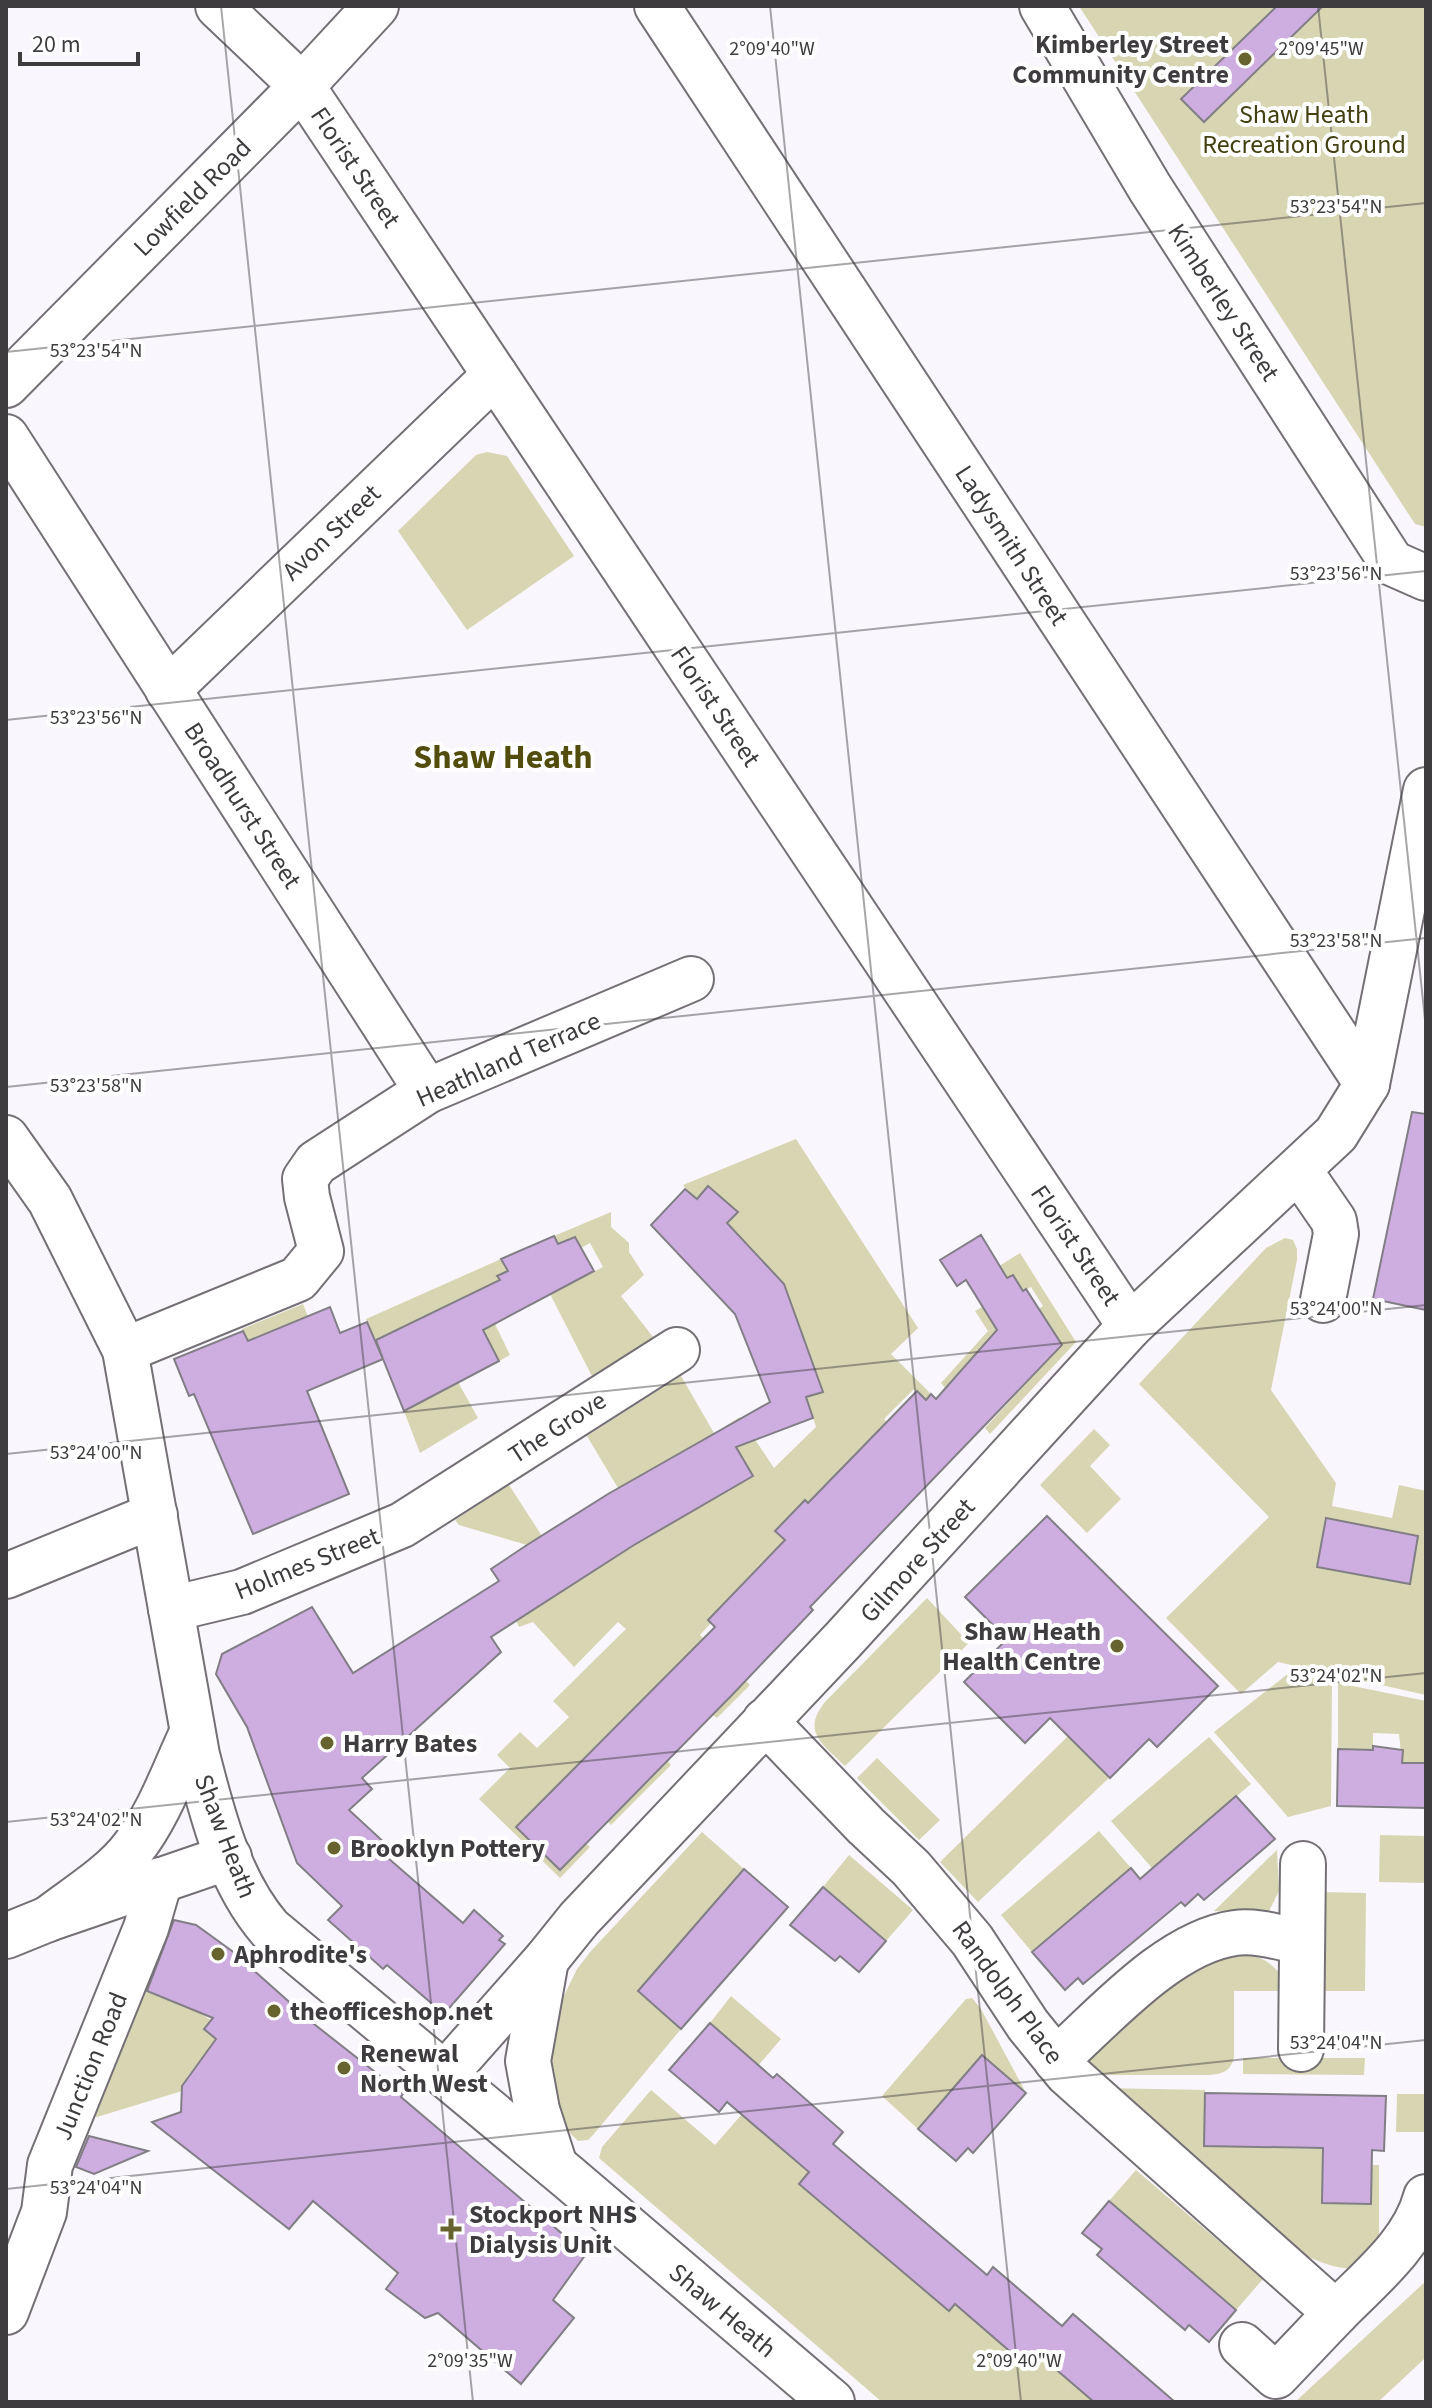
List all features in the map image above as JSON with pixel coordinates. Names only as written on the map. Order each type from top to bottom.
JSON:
[{"type":"street","name":"Florist Street","points":[[218,6],[302,86],[1130,1326]]},
{"type":"street","name":"Lowfield Road","points":[[6,385],[302,86],[376,6]]},
{"type":"street","name":"Ladysmith Street","points":[[657,6],[1367,1084]]},
{"type":"street","name":"Kimberley Street","points":[[1042,6],[1150,188],[1392,563],[1426,578]]},
{"type":"street","name":"Avon Street","points":[[168,690],[495,375]]},
{"type":"street","name":"Broadhurst Street","points":[[6,437],[427,1091]]},
{"type":"street","points":[[1367,1084],[1426,790]]},
{"type":"street","name":"Heathland Terrace","points":[[125,1350],[298,1279],[321,1251],[305,1179],[316,1163],[427,1091],[691,979]]},
{"type":"street","name":"Gilmore Street","points":[[445,2074],[579,1919],[844,1639],[1130,1326],[1336,1134],[1367,1084]]},
{"type":"street","name":"Shaw Heath","points":[[6,1138],[50,1200],[125,1350],[192,1733],[203,1780],[229,1857],[255,1911],[270,1929],[832,2402]]},
{"type":"street","points":[[1299,1170],[1334,1221],[1336,1234],[1323,1300]]},
{"type":"street","name":"The Grove","points":[[438,1504],[677,1350]]},
{"type":"street","name":"Holmes Street","points":[[171,1609],[242,1592],[402,1525],[438,1504]]},
{"type":"street","points":[[6,1576],[155,1515]]},
{"type":"street","name":"Randolph Place","points":[[765,1721],[911,1868],[972,1940],[1028,2025],[1073,2079],[1336,2313]]},
{"type":"street","points":[[48,1919],[132,1851],[150,1822],[192,1733]]},
{"type":"street","points":[[6,1936],[229,1857]]},
{"type":"street","points":[[1301,2049],[1303,1864]]},
{"type":"street","name":"Junction Road","points":[[7,2303],[44,2212],[50,2165],[146,1928],[160,1880]]},
{"type":"street","points":[[1056,2060],[1156,1969],[1207,1940],[1237,1933],[1302,1942]]},
{"type":"street","name":"Gilmore Street","points":[[546,1960],[528,2061],[537,2110],[555,2166]]},
{"type":"street","points":[[1242,2345],[1276,2376],[1409,2234],[1422,2212],[1426,2197]]},
{"type":"green space","name":"Shaw Heath Recreation Ground","points":[[1079,6],[1426,6],[1426,527],[1415,524]]},
{"type":"green space","points":[[487,452],[507,456],[574,556],[467,630],[398,531],[476,455]]},
{"type":"green space","points":[[796,1139],[918,1328],[891,1354],[931,1394],[926,1400],[914,1389],[884,1419],[895,1430],[887,1452],[871,1437],[842,1468],[856,1482],[817,1511],[805,1500],[776,1531],[786,1542],[708,1620],[711,1623],[700,1635],[750,1685],[717,1718],[713,1715],[742,1684],[700,1643],[603,1741],[645,1784],[667,1760],[671,1765],[611,1825],[608,1822],[638,1791],[594,1749],[517,1827],[560,1870],[586,1844],[590,1847],[560,1878],[479,1799],[510,1768],[497,1755],[520,1732],[537,1748],[569,1717],[553,1701],[626,1629],[618,1622],[574,1667],[533,1622],[519,1627],[516,1620],[631,1546],[752,1477],[724,1427],[740,1417],[774,1468],[816,1427],[806,1397],[823,1391],[784,1287],[735,1231],[722,1227],[737,1212],[700,1199],[683,1185]]},
{"type":"green space","points":[[611,1212],[611,1227],[629,1243],[629,1252],[644,1275],[621,1296],[657,1342],[596,1384],[550,1294],[603,1267],[590,1243],[581,1248],[575,1237],[558,1244],[554,1236]]},
{"type":"green space","points":[[1285,1238],[1293,1240],[1297,1260],[1271,1390],[1336,1483],[1332,1506],[1392,1518],[1399,1485],[1426,1491],[1426,1695],[1278,1662],[1241,1694],[1166,1618],[1269,1517],[1139,1384],[1266,1248]]},
{"type":"green space","points":[[1020,1253],[1076,1342],[990,1434],[985,1428],[1062,1345],[1039,1309],[1043,1306],[1031,1287],[1023,1291],[996,1285],[988,1273]]},
{"type":"green space","points":[[501,1259],[508,1271],[497,1276],[504,1288],[495,1324],[510,1355],[499,1361],[472,1310],[382,1357],[366,1319]]},
{"type":"green space","points":[[303,1304],[318,1342],[282,1327],[248,1341],[242,1329]]},
{"type":"green space","points":[[982,1307],[997,1330],[945,1388],[941,1383],[988,1331],[975,1311]]},
{"type":"green space","points":[[681,1376],[714,1433],[618,1488],[587,1436]]},
{"type":"green space","points":[[458,1382],[478,1418],[420,1453],[404,1411]]},
{"type":"green space","points":[[1094,1429],[1110,1445],[1090,1466],[1121,1499],[1087,1533],[1040,1485]]},
{"type":"green space","points":[[509,1485],[542,1536],[527,1545],[459,1525],[455,1520]]},
{"type":"green space","points":[[927,1598],[969,1643],[845,1766],[818,1737],[815,1722],[818,1712]]},
{"type":"green space","points":[[1289,1673],[1332,1682],[1331,1806],[1288,1817],[1214,1732]]},
{"type":"green space","points":[[1338,1683],[1426,1701],[1426,1763],[1402,1763],[1399,1734],[1373,1733],[1373,1750],[1338,1749]]},
{"type":"green space","points":[[1068,1736],[1109,1778],[978,1902],[940,1862]]},
{"type":"green space","points":[[1209,1737],[1251,1784],[1152,1868],[1111,1821]]},
{"type":"green space","points":[[877,1758],[940,1820],[919,1840],[857,1778]]},
{"type":"green space","points":[[1099,1831],[1131,1868],[1032,1952],[1001,1915]]},
{"type":"green space","points":[[702,1832],[744,1869],[638,1991],[681,2029],[593,2135],[588,2140],[578,2141],[558,2116],[547,2067],[561,2002],[577,1969],[591,1951]]},
{"type":"green space","points":[[1380,1835],[1426,1836],[1426,1883],[1379,1882]]},
{"type":"green space","points":[[1277,1850],[1279,1891],[1269,1911],[1248,1914],[1214,1911]]},
{"type":"green space","points":[[849,1855],[913,1910],[886,1941],[823,1887]]},
{"type":"green space","points":[[1320,1892],[1366,1893],[1365,1991],[1320,1991]]},
{"type":"green space","points":[[1254,1955],[1275,1968],[1286,1991],[1234,1991],[1234,2057],[1226,2071],[1209,2075],[1101,2075],[1086,2059],[1148,1999],[1179,1975],[1210,1962]]},
{"type":"green space","points":[[141,1989],[166,1999],[169,1993],[211,2020],[216,2039],[187,2077],[182,2091],[97,2117],[91,2115]]},
{"type":"green space","points":[[731,1996],[781,2039],[751,2074],[726,2053],[734,2044],[710,2023]]},
{"type":"green space","points":[[972,1998],[1026,2093],[918,2129],[882,2096],[966,1999]]},
{"type":"green space","points":[[1243,2058],[1365,2058],[1364,2075],[1243,2074]]},
{"type":"green space","points":[[1102,2088],[1205,2090],[1204,2146],[1323,2149],[1322,2203],[1371,2204],[1372,2165],[1379,2165],[1379,2239],[1354,2269],[1341,2268],[1303,2254]]},
{"type":"green space","points":[[651,2090],[715,2145],[742,2114],[809,2172],[799,2184],[949,2311],[955,2304],[1027,2366],[1038,2354],[1094,2402],[882,2402],[599,2158],[602,2147]]},
{"type":"green space","points":[[1397,2094],[1426,2094],[1426,2132],[1396,2132]]},
{"type":"green space","points":[[1136,2170],[1263,2279],[1236,2310],[1109,2201]]},
{"type":"green space","points":[[1426,2281],[1426,2357],[1378,2402],[1295,2402]]},
{"type":"building","name":"Kimberley Street Community Centre","points":[[1277,6],[1323,6],[1204,122],[1181,99]]},
{"type":"building","points":[[1412,1112],[1426,1114],[1426,1310],[1373,1299]]},
{"type":"building","points":[[708,1186],[738,1212],[727,1223],[784,1284],[823,1392],[806,1397],[813,1418],[736,1447],[753,1476],[634,1545],[491,1637],[501,1652],[362,1778],[372,1789],[349,1810],[387,1845],[381,1852],[463,1923],[474,1910],[503,1936],[499,1940],[505,1944],[444,2014],[387,1965],[383,1969],[328,1920],[342,1906],[297,1863],[247,1727],[216,1674],[222,1654],[312,1607],[353,1673],[499,1581],[491,1569],[527,1545],[608,1494],[770,1402],[735,1314],[651,1225],[685,1189],[697,1199]]},
{"type":"building","points":[[981,1235],[1007,1278],[1013,1275],[1023,1291],[1026,1289],[1062,1345],[810,1607],[813,1610],[732,1695],[560,1870],[516,1827],[715,1627],[708,1620],[785,1540],[775,1531],[805,1500],[808,1503],[917,1391],[926,1400],[931,1394],[936,1399],[997,1330],[966,1280],[957,1286],[940,1260]]},
{"type":"building","points":[[554,1236],[558,1244],[575,1237],[594,1271],[483,1330],[499,1361],[404,1411],[376,1340],[500,1280],[497,1276],[508,1271],[501,1259]]},
{"type":"building","points":[[330,1307],[340,1333],[367,1322],[383,1359],[307,1391],[349,1494],[253,1534],[194,1394],[189,1396],[174,1359],[243,1331],[248,1341]]},
{"type":"building","name":"Shaw Heath Health Centre","points":[[1047,1516],[1218,1686],[1157,1747],[1149,1739],[1110,1778],[1050,1718],[1025,1743],[964,1682],[1007,1639],[965,1597]]},
{"type":"building","points":[[1326,1518],[1418,1536],[1410,1584],[1317,1567]]},
{"type":"building","points":[[1373,1746],[1403,1750],[1402,1763],[1426,1763],[1426,1808],[1337,1806],[1338,1749],[1373,1750]]},
{"type":"building","points":[[1236,1796],[1275,1839],[1204,1900],[1198,1894],[1185,1906],[1181,1902],[1083,1984],[1078,1978],[1065,1990],[1032,1952],[1131,1868],[1140,1879]]},
{"type":"building","points":[[744,1869],[788,1907],[681,2029],[638,1991]]},
{"type":"building","points":[[823,1887],[886,1941],[859,1972],[840,1956],[835,1961],[790,1925]]},
{"type":"building","points":[[174,1920],[196,1925],[232,1951],[314,2024],[403,2094],[401,2097],[586,2254],[553,2300],[574,2318],[521,2384],[438,2313],[425,2318],[386,2289],[398,2273],[313,2201],[289,2229],[152,2122],[181,2112],[182,2086],[216,2039],[204,2029],[213,2018],[147,1991]]},
{"type":"building","points":[[710,2023],[773,2078],[777,2074],[843,2132],[833,2144],[987,2275],[993,2267],[1062,2326],[1073,2314],[1175,2402],[1094,2402],[1038,2354],[1028,2367],[955,2304],[949,2311],[799,2184],[809,2172],[727,2102],[719,2112],[669,2070]]},
{"type":"building","points":[[982,2055],[1026,2093],[973,2153],[968,2148],[956,2161],[918,2129]]},
{"type":"building","points":[[1205,2093],[1386,2096],[1384,2151],[1372,2150],[1371,2204],[1322,2203],[1323,2148],[1204,2146]]},
{"type":"building","points":[[89,2136],[148,2151],[94,2174],[76,2167]]},
{"type":"building","points":[[1109,2201],[1236,2310],[1209,2342],[1189,2325],[1185,2330],[1097,2255],[1102,2249],[1082,2233]]},
{"type":"place","name":"Kimberley Street Community Centre","points":[[1245,59]]},
{"type":"place","name":"Shaw Heath Health Centre","points":[[1117,1646]]},
{"type":"place","name":"Harry Bates","points":[[327,1743]]},
{"type":"place","name":"Brooklyn Pottery","points":[[334,1848]]},
{"type":"place","name":"Aphrodite's","points":[[218,1954]]},
{"type":"place","name":"theofficeshop.net","points":[[274,2011]]},
{"type":"place","name":"Renewal North West","points":[[344,2068]]},
{"type":"place","name":"Stockport NHS Dialysis Unit","points":[[451,2229]]},
{"type":"district","name":"Shaw Heath","points":[[503,756]]}]
